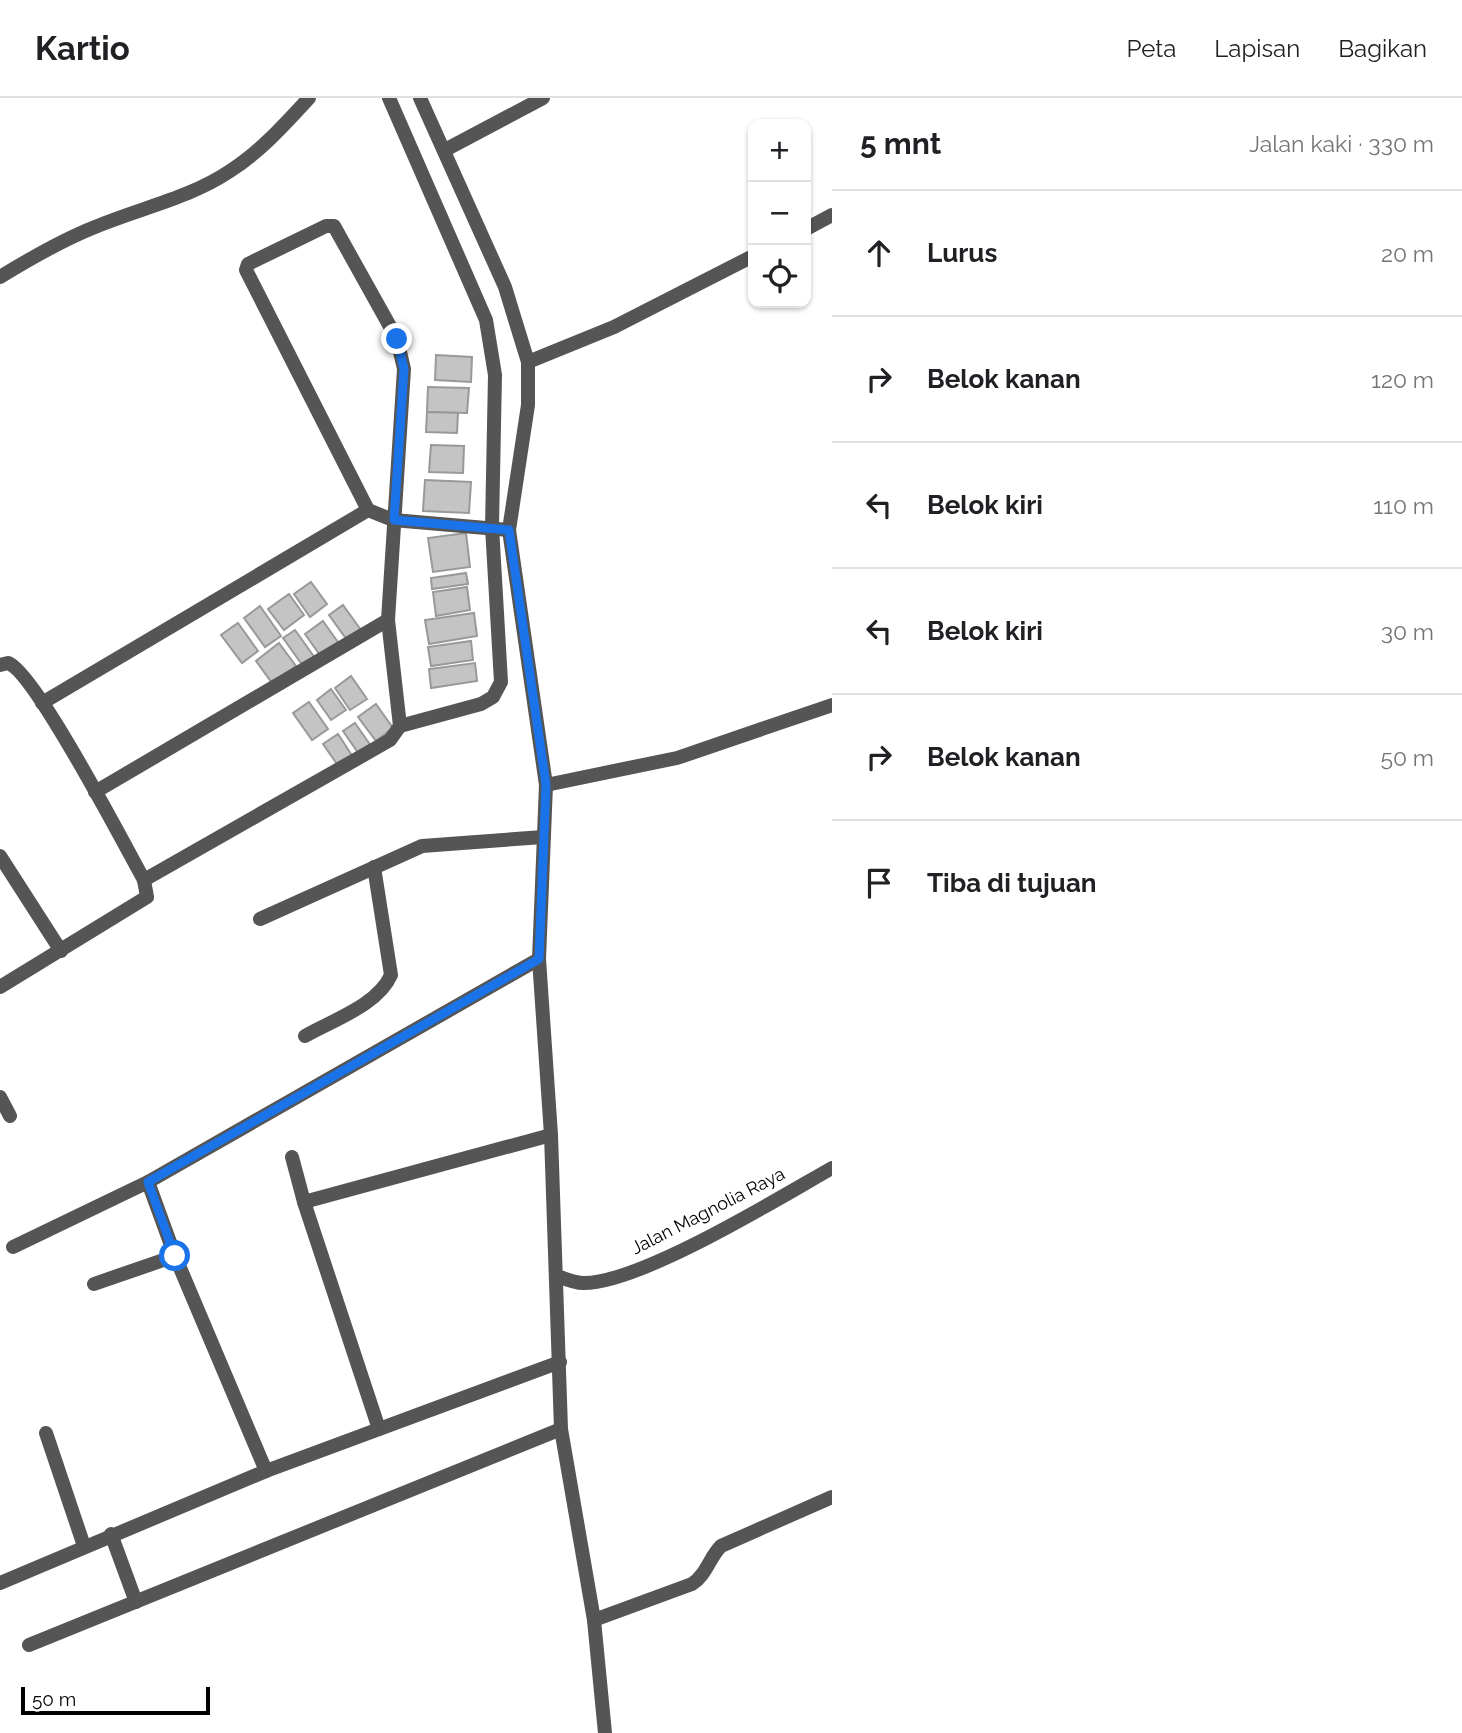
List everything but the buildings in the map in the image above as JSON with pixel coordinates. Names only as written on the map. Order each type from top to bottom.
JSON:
[{"type":"street","points":[[0,277],[48,248],[95,227],[203,187],[230,172],[268,142],[309,98]]},
{"type":"street","points":[[144,880],[390,740],[400,726],[475,707],[493,697],[501,682],[492,527],[495,375],[486,320],[389,98]]},
{"type":"street","points":[[420,98],[505,287],[528,362],[528,405],[509,530],[546,785],[539,959],[551,1135],[561,1429],[594,1620],[605,1733]]},
{"type":"street","points":[[445,150],[543,98]]},
{"type":"street","points":[[811,226],[832,215]]},
{"type":"street","points":[[400,726],[387,620],[394,520],[404,369],[397,339],[337,229],[326,226],[248,264],[246,271],[368,510],[394,520],[509,530]]},
{"type":"street","points":[[528,362],[614,327],[748,259]]},
{"type":"street","points":[[42,703],[368,510]]},
{"type":"street","points":[[95,792],[387,620]]},
{"type":"street","points":[[0,666],[8,663],[17,668],[42,703],[144,880],[147,897],[0,988]]},
{"type":"street","points":[[546,785],[677,758],[832,705]]},
{"type":"street","points":[[260,919],[422,846],[542,837]]},
{"type":"street","points":[[0,856],[61,951]]},
{"type":"street","points":[[305,1036],[385,989],[391,975],[374,867]]},
{"type":"street","points":[[13,1247],[148,1182],[539,959]]},
{"type":"street","points":[[0,1097],[10,1116]]},
{"type":"street","points":[[304,1202],[551,1135]]},
{"type":"street","points":[[292,1157],[304,1202],[379,1429]]},
{"type":"street","name":"Jalan Magnolia Raya","points":[[557,1276],[582,1284],[611,1279],[645,1267],[832,1168]]},
{"type":"street","points":[[148,1182],[175,1256],[266,1471]]},
{"type":"street","points":[[94,1284],[175,1256]]},
{"type":"street","points":[[0,1583],[266,1471],[560,1362]]},
{"type":"street","points":[[29,1646],[561,1429]]},
{"type":"street","points":[[46,1433],[84,1546]]},
{"type":"street","points":[[594,1620],[692,1584],[702,1577],[712,1555],[721,1546],[832,1497]]},
{"type":"street","points":[[111,1534],[136,1602]]},
{"type":"route","points":[[175,1256],[148,1182],[539,959],[546,785],[509,530],[394,520],[404,369],[397,339]]}]
